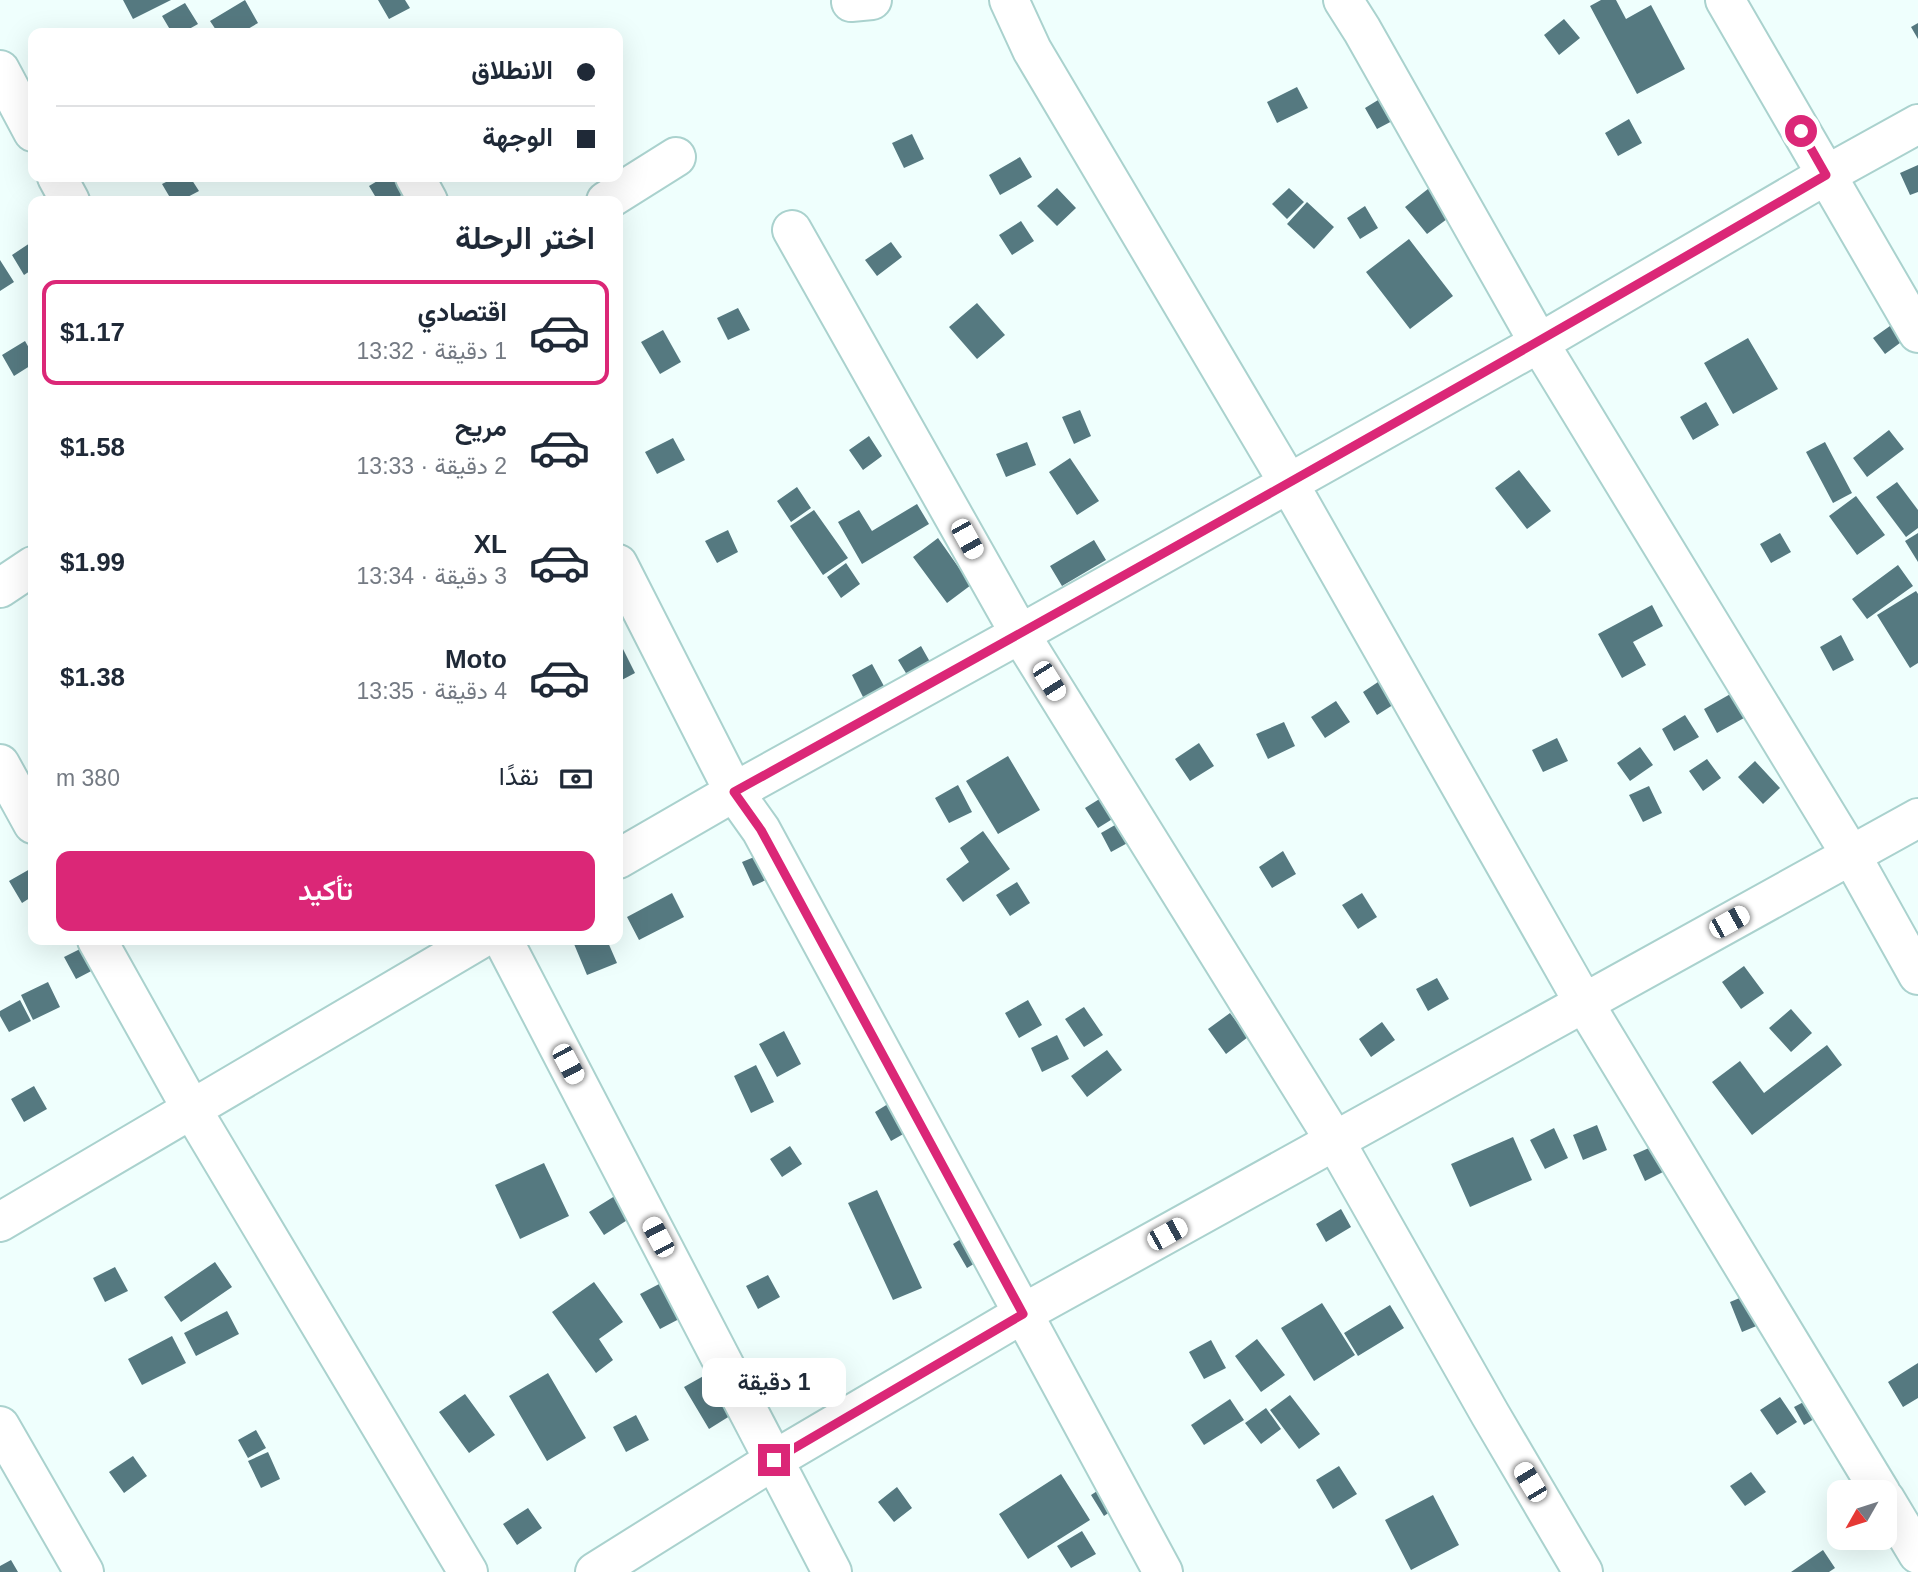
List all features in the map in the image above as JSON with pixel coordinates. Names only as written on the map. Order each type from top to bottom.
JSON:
[{"type":"street","points":[[1009,0],[1032,50],[1288,482],[1584,1003],[1873,1480]]},
{"type":"street","points":[[1343,0],[1539,343],[1851,855],[1918,975]]},
{"type":"street","points":[[1725,0],[1918,333]]},
{"type":"street","points":[[0,69],[28,122]]},
{"type":"street","points":[[623,856],[1539,343],[1918,124]]},
{"type":"street","points":[[614,196],[676,157]]},
{"type":"street","points":[[792,230],[1020,635],[1335,1141],[1583,1572]]},
{"type":"street","points":[[0,588],[28,569]]},
{"type":"street","points":[[623,574],[734,792],[761,830],[1163,1572]]},
{"type":"street","points":[[0,764],[28,815]]},
{"type":"street","points":[[595,1572],[774,1460],[1023,1314],[1918,818]]},
{"type":"street","points":[[100,945],[191,1108],[468,1572]]},
{"type":"street","points":[[0,1222],[470,945]]},
{"type":"street","points":[[506,945],[832,1572]]},
{"type":"street","points":[[0,1426],[84,1572]]},
{"type":"street","points":[[1897,1520],[1918,1554]]},
{"type":"building","points":[[123,0],[171,0],[133,19]]},
{"type":"building","points":[[245,0],[258,23],[250,28],[215,28],[210,21]]},
{"type":"building","points":[[378,0],[405,0],[410,8],[389,19]]},
{"type":"building","points":[[1601,0],[1616,0],[1626,19],[1651,5],[1685,69],[1637,94],[1590,6]]},
{"type":"building","points":[[185,3],[198,24],[191,28],[169,28],[162,16]]},
{"type":"building","points":[[1564,19],[1580,38],[1559,55],[1544,35]]},
{"type":"building","points":[[1918,23],[1918,39],[1911,27]]},
{"type":"building","points":[[1297,87],[1308,108],[1277,123],[1267,102]]},
{"type":"building","points":[[1383,97],[1396,119],[1377,129],[1365,108]]},
{"type":"building","points":[[1629,119],[1642,143],[1618,156],[1605,133]]},
{"type":"building","points":[[912,134],[924,159],[904,168],[892,143]]},
{"type":"building","points":[[1020,157],[1032,177],[1000,195],[989,175]]},
{"type":"building","points":[[1918,165],[1918,192],[1910,195],[1900,173]]},
{"type":"building","points":[[193,182],[199,191],[190,196],[169,196],[162,184]]},
{"type":"building","points":[[376,182],[400,182],[407,192],[400,196],[375,196],[369,186]]},
{"type":"building","points":[[1433,185],[1455,213],[1427,234],[1405,207]]},
{"type":"building","points":[[1057,188],[1076,208],[1057,226],[1037,206]]},
{"type":"building","points":[[1289,188],[1304,202],[1287,219],[1272,204]]},
{"type":"building","points":[[1307,202],[1334,227],[1314,249],[1287,224]]},
{"type":"building","points":[[1365,206],[1378,228],[1360,239],[1347,218]]},
{"type":"building","points":[[1021,221],[1034,241],[1012,255],[999,235]]},
{"type":"building","points":[[1409,239],[1453,296],[1410,329],[1366,272]]},
{"type":"building","points":[[891,242],[902,257],[877,276],[865,260]]},
{"type":"building","points":[[28,244],[28,272],[24,275],[12,255]]},
{"type":"building","points":[[0,260],[14,282],[0,291]]},
{"type":"building","points":[[977,303],[1005,335],[977,359],[949,327]]},
{"type":"building","points":[[738,308],[750,330],[728,340],[717,318]]},
{"type":"building","points":[[1897,321],[1908,337],[1885,354],[1873,338]]},
{"type":"building","points":[[663,330],[681,362],[660,374],[641,342]]},
{"type":"building","points":[[1748,338],[1778,389],[1733,414],[1704,363]]},
{"type":"building","points":[[25,341],[28,346],[28,367],[14,376],[2,355]]},
{"type":"building","points":[[1706,402],[1719,425],[1693,440],[1680,417]]},
{"type":"building","points":[[1080,410],[1091,436],[1074,444],[1062,417]]},
{"type":"building","points":[[1889,430],[1904,449],[1867,477],[1853,458]]},
{"type":"building","points":[[869,436],[882,456],[863,470],[849,450]]},
{"type":"building","points":[[673,438],[685,460],[657,474],[645,452]]},
{"type":"building","points":[[1027,442],[1036,465],[1006,477],[996,454]]},
{"type":"building","points":[[1825,442],[1852,493],[1833,503],[1806,452]]},
{"type":"building","points":[[1070,458],[1099,501],[1077,515],[1049,472]]},
{"type":"building","points":[[1519,470],[1551,511],[1527,529],[1495,488]]},
{"type":"building","points":[[1897,482],[1918,510],[1918,528],[1906,537],[1876,497]]},
{"type":"building","points":[[797,487],[811,508],[791,522],[777,501]]},
{"type":"building","points":[[1856,496],[1885,535],[1857,555],[1829,516]]},
{"type":"building","points":[[917,504],[929,524],[862,564],[838,522],[859,510],[872,531]]},
{"type":"building","points":[[814,510],[848,558],[823,575],[790,526]]},
{"type":"building","points":[[728,530],[738,552],[717,563],[705,541]]},
{"type":"building","points":[[1780,533],[1791,552],[1771,563],[1760,544]]},
{"type":"building","points":[[1918,533],[1918,562],[1905,541]]},
{"type":"building","points":[[938,538],[971,585],[947,603],[913,557]]},
{"type":"building","points":[[1094,540],[1106,560],[1062,586],[1050,566]]},
{"type":"building","points":[[846,563],[860,584],[841,598],[827,577]]},
{"type":"building","points":[[1898,565],[1913,586],[1867,619],[1852,599]]},
{"type":"building","points":[[1916,591],[1918,663],[1910,668],[1877,615]]},
{"type":"building","points":[[1652,605],[1663,626],[1633,642],[1646,665],[1622,678],[1598,634]]},
{"type":"building","points":[[1841,635],[1854,660],[1833,671],[1820,647]]},
{"type":"building","points":[[921,646],[934,669],[912,683],[898,660]]},
{"type":"building","points":[[623,649],[635,673],[623,679]]},
{"type":"building","points":[[872,664],[885,688],[864,699],[852,675]]},
{"type":"building","points":[[1381,680],[1396,703],[1377,715],[1363,692]]},
{"type":"building","points":[[1748,684],[1762,708],[1717,733],[1704,709]]},
{"type":"building","points":[[1336,701],[1350,722],[1325,738],[1311,717]]},
{"type":"building","points":[[1685,715],[1699,737],[1674,751],[1662,729]]},
{"type":"building","points":[[1284,722],[1295,746],[1268,759],[1256,734]]},
{"type":"building","points":[[1557,738],[1568,761],[1543,772],[1532,750]]},
{"type":"building","points":[[1199,743],[1214,766],[1190,781],[1175,759]]},
{"type":"building","points":[[1640,747],[1653,765],[1630,781],[1617,763]]},
{"type":"building","points":[[1008,756],[1040,810],[998,834],[966,781]]},
{"type":"building","points":[[1707,759],[1721,778],[1703,791],[1689,771]]},
{"type":"building","points":[[1755,761],[1780,788],[1763,804],[1738,777]]},
{"type":"building","points":[[958,785],[972,812],[949,823],[935,798]]},
{"type":"building","points":[[1649,786],[1662,813],[1643,822],[1629,795]]},
{"type":"building","points":[[1109,793],[1122,813],[1098,828],[1085,808]]},
{"type":"building","points":[[1122,821],[1133,840],[1111,852],[1101,833]]},
{"type":"building","points":[[983,831],[1010,869],[963,902],[946,879],[969,862],[960,848]]},
{"type":"building","points":[[769,851],[779,874],[753,886],[742,862]]},
{"type":"building","points":[[1283,851],[1296,874],[1272,888],[1259,867]]},
{"type":"building","points":[[28,870],[28,899],[22,903],[9,881]]},
{"type":"building","points":[[1017,882],[1030,903],[1010,916],[996,895]]},
{"type":"building","points":[[672,893],[684,917],[639,940],[627,917]]},
{"type":"building","points":[[1362,893],[1377,917],[1358,929],[1342,905]]},
{"type":"building","points":[[88,945],[99,967],[76,979],[64,957]]},
{"type":"building","points":[[574,945],[609,945],[617,963],[587,975]]},
{"type":"building","points":[[1744,966],[1764,993],[1741,1009],[1722,982]]},
{"type":"building","points":[[1437,978],[1449,999],[1428,1011],[1416,989]]},
{"type":"building","points":[[48,982],[60,1007],[33,1020],[21,995]]},
{"type":"building","points":[[20,1000],[31,1021],[9,1032],[0,1011]]},
{"type":"building","points":[[1028,1000],[1042,1025],[1019,1038],[1005,1013]]},
{"type":"building","points":[[1084,1007],[1103,1035],[1084,1047],[1065,1019]]},
{"type":"building","points":[[1791,1009],[1812,1033],[1791,1052],[1769,1028]]},
{"type":"building","points":[[1230,1013],[1248,1037],[1226,1054],[1208,1029]]},
{"type":"building","points":[[1382,1022],[1395,1040],[1371,1057],[1359,1039]]},
{"type":"building","points":[[784,1031],[801,1064],[777,1077],[759,1044]]},
{"type":"building","points":[[1057,1035],[1069,1059],[1042,1072],[1031,1048]]},
{"type":"building","points":[[1827,1045],[1842,1065],[1752,1135],[1712,1082],[1740,1061],[1764,1093]]},
{"type":"building","points":[[1107,1050],[1122,1070],[1087,1097],[1071,1076]]},
{"type":"building","points":[[756,1065],[774,1102],[751,1113],[734,1076]]},
{"type":"building","points":[[34,1086],[47,1109],[24,1122],[11,1099]]},
{"type":"building","points":[[904,1094],[921,1124],[891,1141],[875,1112]]},
{"type":"building","points":[[1597,1125],[1607,1150],[1583,1160],[1573,1135]]},
{"type":"building","points":[[1554,1128],[1568,1158],[1545,1169],[1530,1140]]},
{"type":"building","points":[[1513,1137],[1532,1180],[1470,1207],[1451,1164]]},
{"type":"building","points":[[1658,1144],[1669,1169],[1645,1181],[1633,1155]]},
{"type":"building","points":[[790,1146],[802,1164],[782,1177],[770,1159]]},
{"type":"building","points":[[544,1163],[569,1216],[520,1239],[495,1185]]},
{"type":"building","points":[[877,1190],[922,1288],[893,1300],[848,1203]]},
{"type":"building","points":[[618,1194],[632,1217],[604,1235],[589,1212]]},
{"type":"building","points":[[1341,1209],[1351,1227],[1326,1242],[1316,1224]]},
{"type":"building","points":[[977,1229],[992,1253],[967,1268],[953,1244]]},
{"type":"building","points":[[215,1262],[232,1287],[181,1322],[164,1297]]},
{"type":"building","points":[[115,1267],[128,1291],[105,1302],[93,1278]]},
{"type":"building","points":[[768,1275],[780,1297],[758,1309],[746,1286]]},
{"type":"building","points":[[594,1282],[623,1322],[599,1339],[613,1360],[596,1373],[552,1312]]},
{"type":"building","points":[[661,1283],[681,1318],[660,1329],[640,1294]]},
{"type":"building","points":[[1754,1292],[1766,1322],[1742,1332],[1730,1302]]},
{"type":"building","points":[[1322,1303],[1355,1355],[1314,1381],[1281,1328]]},
{"type":"building","points":[[1390,1305],[1404,1328],[1358,1356],[1344,1333]]},
{"type":"building","points":[[227,1311],[239,1334],[196,1356],[184,1333]]},
{"type":"building","points":[[172,1336],[186,1363],[142,1385],[128,1359]]},
{"type":"building","points":[[1257,1339],[1285,1375],[1261,1392],[1235,1356]]},
{"type":"building","points":[[1211,1340],[1226,1368],[1204,1379],[1189,1352]]},
{"type":"building","points":[[1918,1363],[1918,1398],[1903,1407],[1888,1382]]},
{"type":"building","points":[[548,1373],[586,1438],[547,1461],[509,1396]]},
{"type":"building","points":[[707,1374],[733,1414],[709,1429],[684,1387]]},
{"type":"building","points":[[465,1394],[495,1435],[469,1453],[439,1412]]},
{"type":"building","points":[[1290,1395],[1320,1434],[1299,1449],[1270,1410]]},
{"type":"building","points":[[1815,1396],[1824,1413],[1804,1425],[1794,1407]]},
{"type":"building","points":[[1780,1397],[1797,1422],[1777,1435],[1760,1410]]},
{"type":"building","points":[[1230,1399],[1244,1420],[1204,1445],[1191,1425]]},
{"type":"building","points":[[1266,1408],[1281,1429],[1261,1444],[1245,1423]]},
{"type":"building","points":[[636,1415],[649,1440],[626,1452],[613,1427]]},
{"type":"building","points":[[256,1430],[266,1448],[248,1458],[238,1440]]},
{"type":"building","points":[[268,1452],[280,1479],[261,1488],[248,1461]]},
{"type":"building","points":[[133,1456],[147,1476],[124,1493],[109,1472]]},
{"type":"building","points":[[1339,1466],[1357,1494],[1333,1509],[1316,1480]]},
{"type":"building","points":[[1751,1472],[1766,1492],[1745,1506],[1730,1486]]},
{"type":"building","points":[[1061,1474],[1090,1520],[1028,1559],[999,1514]]},
{"type":"building","points":[[1114,1480],[1127,1500],[1104,1516],[1091,1495]]},
{"type":"building","points":[[897,1487],[912,1508],[894,1522],[878,1502]]},
{"type":"building","points":[[1433,1495],[1459,1545],[1411,1570],[1385,1520]]},
{"type":"building","points":[[528,1508],[542,1528],[517,1545],[503,1524]]},
{"type":"building","points":[[1082,1531],[1096,1554],[1071,1568],[1057,1546]]},
{"type":"building","points":[[1823,1550],[1835,1568],[1829,1572],[1791,1572]]},
{"type":"building","points":[[11,1560],[18,1572],[0,1572],[0,1566]]},
{"type":"route","points":[[774,1460],[1023,1314],[761,830],[734,792],[1020,635],[1539,343],[1826,175],[1801,131]]}]
